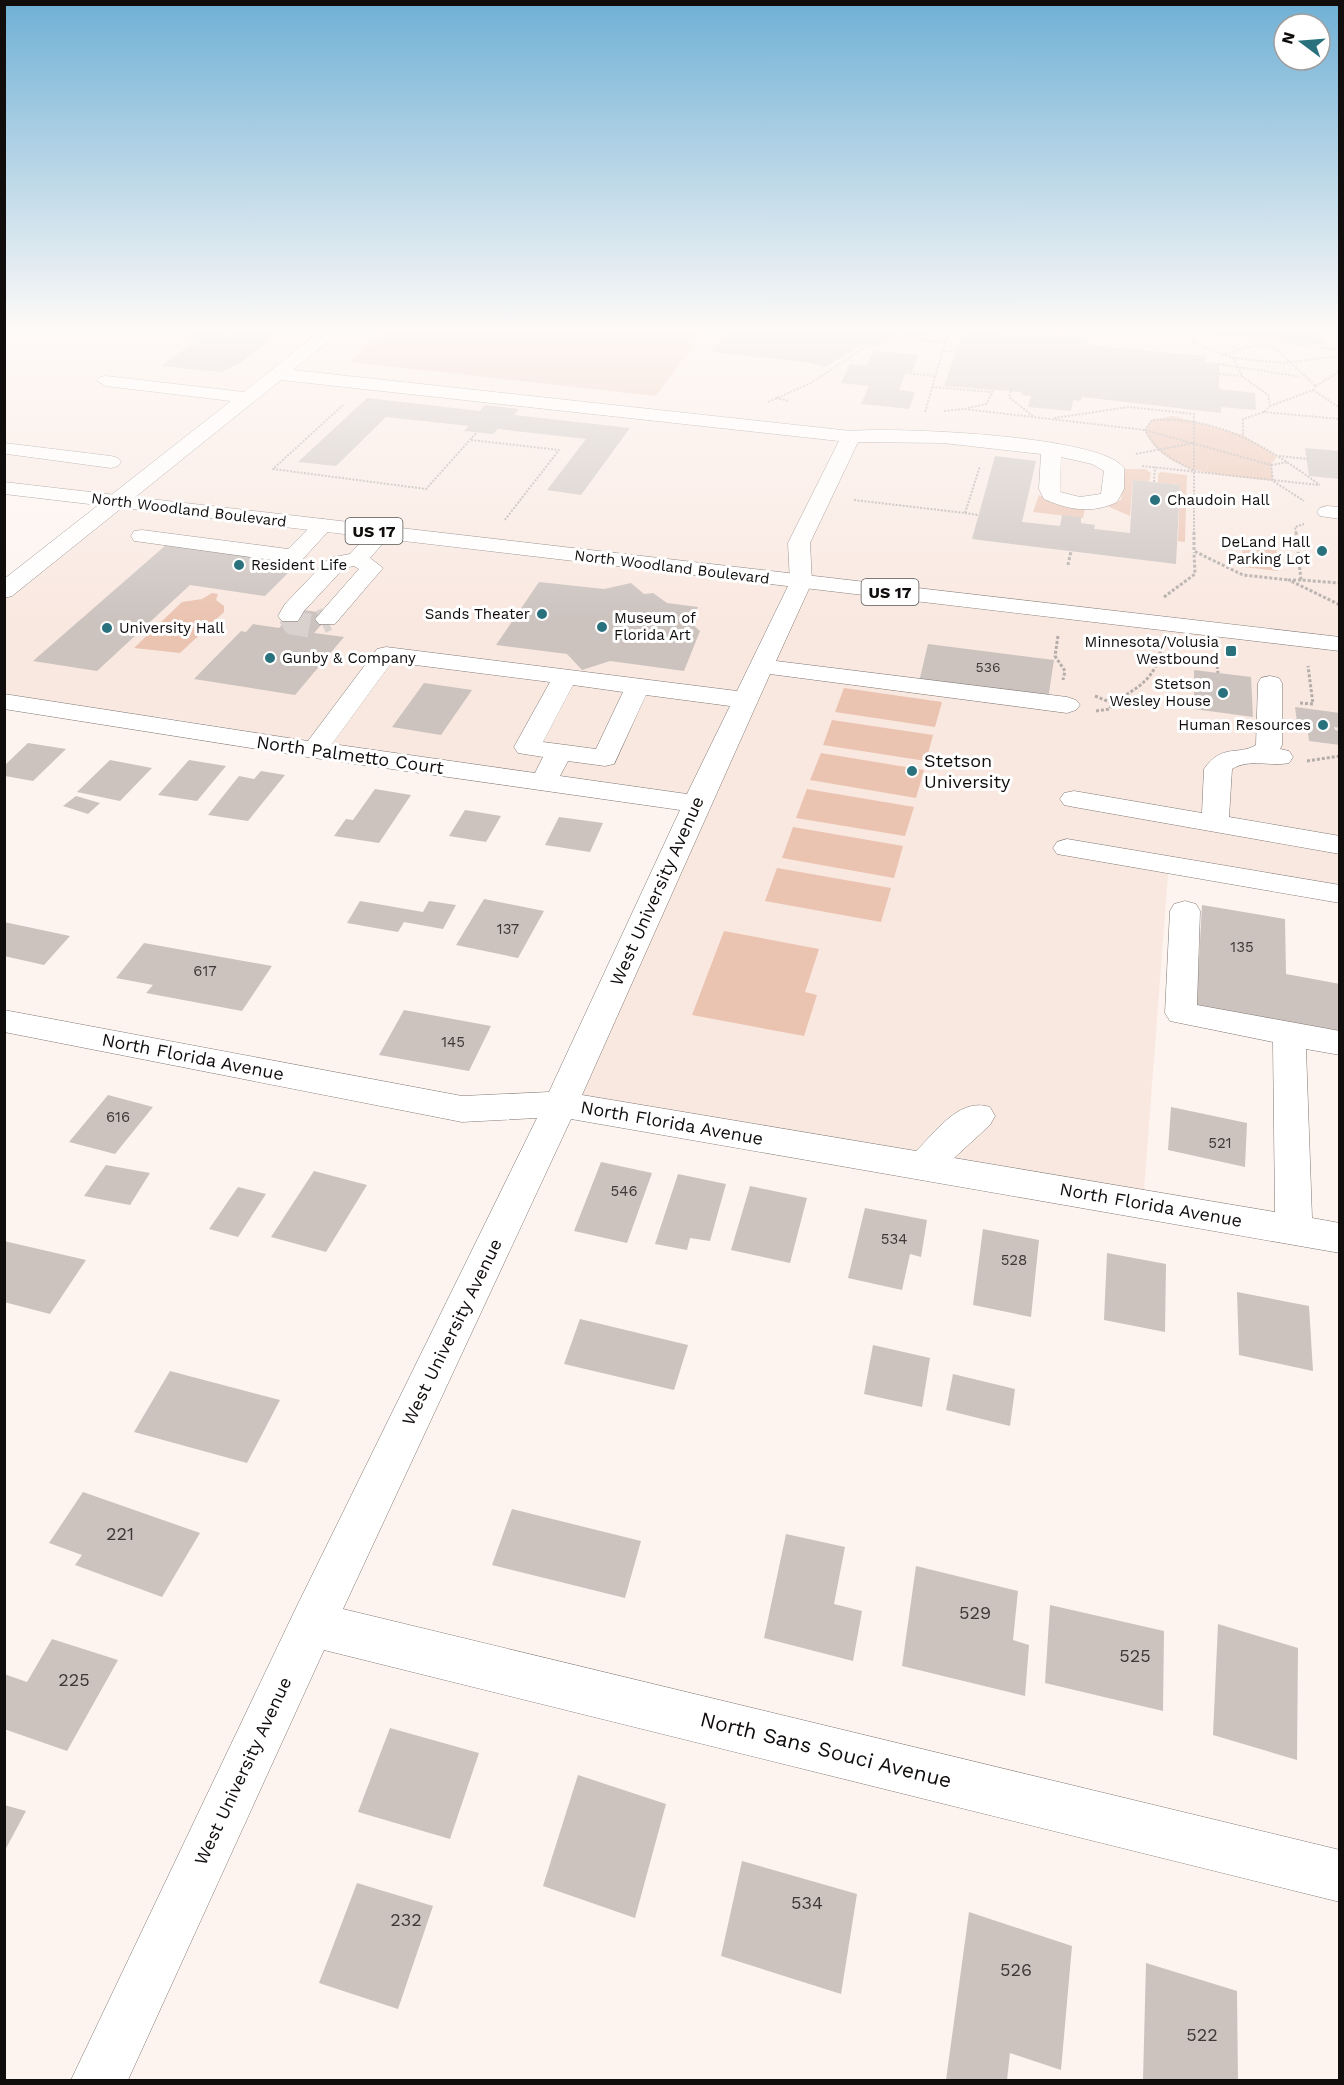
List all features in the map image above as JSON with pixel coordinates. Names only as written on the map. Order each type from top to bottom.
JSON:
[{"type":"street","points":[[4,591],[213,426]]},
{"type":"street","points":[[754,426],[851,437],[882,433],[1044,449]]},
{"type":"street","points":[[801,582],[799,543],[851,437]]},
{"type":"street","points":[[7,448],[111,462]]},
{"type":"street","name":"North Woodland Boulevard","points":[[4,488],[1340,644]]},
{"type":"street","points":[[175,508],[142,536],[293,556],[323,525]]},
{"type":"street","points":[[290,616],[293,609],[337,563],[357,559],[382,532]]},
{"type":"street","points":[[327,619],[372,568],[357,559]]},
{"type":"street","name":"West University Avenue","points":[[99,2080],[312,1624],[561,1104],[696,804],[801,582]]},
{"type":"street","points":[[314,750],[386,654],[745,700]]},
{"type":"street","points":[[761,666],[1065,694]]},
{"type":"street","points":[[565,677],[526,747],[605,758],[638,686]]},
{"type":"street","points":[[1215,824],[1217,769],[1222,762],[1243,755],[1271,757],[1269,745],[1270,683]]},
{"type":"street","name":"North Palmetto Court","points":[[4,700],[314,750],[696,804]]},
{"type":"street","points":[[544,782],[559,752]]},
{"type":"street","points":[[1074,799],[1340,845]]},
{"type":"street","points":[[1067,848],[1340,894]]},
{"type":"street","points":[[1185,911],[1181,1012],[1340,1043]]},
{"type":"street","name":"North Florida Avenue","points":[[4,1021],[462,1109],[561,1104],[1340,1238]]},
{"type":"street","points":[[1289,1034],[1294,1230]]},
{"type":"street","points":[[923,1166],[951,1141],[964,1123],[978,1116]]},
{"type":"street","name":"North Sans Souci Avenue","points":[[312,1624],[1340,1876]]},
{"type":"path","points":[[320,426],[273,469],[426,489],[477,432]]},
{"type":"path","points":[[1044,449],[1046,426]]},
{"type":"path","points":[[1112,426],[1145,430],[1271,465],[1288,462]]},
{"type":"path","points":[[1145,430],[1148,426]]},
{"type":"path","points":[[1160,600],[1195,574],[1193,470],[1196,426]]},
{"type":"path","points":[[1133,466],[1193,470],[1320,485],[1288,462],[1243,435],[1216,426]]},
{"type":"path","points":[[1243,426],[1243,435]]},
{"type":"path","points":[[1145,430],[1150,443],[1158,450],[1193,470]]},
{"type":"path","points":[[470,440],[559,450],[498,530]]},
{"type":"path","points":[[1136,453],[1195,443]]},
{"type":"path","points":[[1277,456],[1308,459]]},
{"type":"path","points":[[965,513],[981,460]]},
{"type":"path","points":[[1271,465],[1273,481]]},
{"type":"path","points":[[1154,482],[1155,467]]},
{"type":"path","points":[[1273,481],[1325,510]]},
{"type":"path","points":[[854,500],[978,514]]},
{"type":"path","points":[[1301,580],[1295,527],[1306,524]]},
{"type":"path","points":[[1068,565],[1071,551]]},
{"type":"path","points":[[1194,551],[1243,575],[1340,583]]},
{"type":"path","points":[[1289,580],[1340,605]]},
{"type":"path","points":[[1059,626],[1055,656],[1065,671],[1065,694]]},
{"type":"path","points":[[1092,695],[1112,703],[1153,678],[1159,665],[1162,639]]},
{"type":"path","points":[[1216,654],[1218,673]]},
{"type":"path","points":[[1307,656],[1315,710]]},
{"type":"path","points":[[1292,702],[1314,704]]},
{"type":"shaded area","name":"Stetson University","points":[[5,426],[1339,426],[1339,888],[1169,862],[1143,1204],[561,1104],[696,804],[155,716],[147,724],[5,701],[5,591],[117,502],[5,488]]},
{"type":"shaded area","points":[[1148,426],[1211,426],[1243,435],[1277,456],[1271,465],[1273,481],[1219,475],[1182,465],[1167,457],[1154,445],[1145,430]]},
{"type":"shaded area","points":[[1125,469],[1145,469],[1151,473],[1149,482],[1133,480],[1130,516],[1107,506],[1121,500]]},
{"type":"shaded area","points":[[1161,472],[1187,475],[1185,542],[1178,541],[1180,485],[1158,483],[1158,474]]},
{"type":"shaded area","points":[[1039,495],[1059,505],[1085,509],[1083,518],[1033,512]]},
{"type":"shaded area","points":[[1242,541],[1276,545],[1278,571],[1243,567]]},
{"type":"shaded area","points":[[212,593],[218,594],[216,600],[224,606],[224,612],[180,653],[134,648],[182,602],[202,599]]},
{"type":"shaded area","points":[[844,688],[942,702],[935,727],[835,712]]},
{"type":"shaded area","points":[[832,720],[933,735],[926,761],[823,745]]},
{"type":"shaded area","points":[[821,753],[924,770],[916,798],[810,780]]},
{"type":"shaded area","points":[[807,789],[914,807],[905,836],[796,818]]},
{"type":"shaded area","points":[[793,827],[903,846],[894,878],[782,858]]},
{"type":"shaded area","points":[[777,868],[891,888],[881,922],[765,901]]},
{"type":"shaded area","points":[[724,931],[819,949],[805,992],[817,995],[804,1036],[692,1015]]},
{"type":"building","points":[[336,426],[377,426],[336,466],[298,462]]},
{"type":"building","points":[[469,426],[630,428],[581,495],[547,490],[586,439],[498,429],[493,434],[464,431]]},
{"type":"building","points":[[1305,448],[1340,451],[1340,479],[1309,476]]},
{"type":"building","name":"Chaudoin Hall","points":[[995,456],[1036,461],[1022,522],[1060,526],[1062,515],[1081,517],[1081,523],[1095,525],[1094,529],[1130,533],[1133,480],[1180,485],[1176,564],[972,539]]},
{"type":"building","name":"University Hall","points":[[242,543],[277,547],[265,559],[297,564],[265,596],[190,585],[97,671],[33,661],[166,545],[230,554]]},
{"type":"building","name":"Museum of Florida Art","points":[[539,582],[604,589],[631,583],[644,594],[653,593],[667,603],[698,607],[691,623],[700,631],[684,671],[610,661],[582,670],[567,654],[496,645]]},
{"type":"building","name":"Gunby & Company","points":[[297,609],[331,614],[314,633],[344,637],[295,695],[194,679],[241,631],[246,632],[253,624],[279,628]]},
{"type":"building","points":[[928,644],[1054,660],[1048,699],[919,682]]},
{"type":"building","name":"Stetson Wesley House","points":[[1194,670],[1251,677],[1253,717],[1194,709]]},
{"type":"building","points":[[424,683],[472,690],[441,735],[392,727]]},
{"type":"building","name":"Human Resources","points":[[1295,707],[1340,713],[1340,728],[1334,727],[1335,730],[1340,731],[1340,745],[1309,741],[1307,723],[1297,722]]},
{"type":"building","points":[[28,743],[66,749],[33,781],[5,776],[5,765]]},
{"type":"building","points":[[110,760],[152,768],[120,801],[77,792]]},
{"type":"building","points":[[189,760],[226,766],[197,801],[158,795]]},
{"type":"building","points":[[261,771],[285,775],[248,821],[208,815],[239,776],[254,779]]},
{"type":"building","points":[[375,789],[411,795],[379,843],[334,836],[346,819],[353,820]]},
{"type":"building","points":[[76,796],[100,803],[88,814],[63,806]]},
{"type":"building","points":[[465,810],[501,816],[486,842],[449,836]]},
{"type":"building","points":[[559,817],[603,823],[590,852],[545,845]]},
{"type":"building","points":[[484,899],[544,911],[518,958],[456,945]]},
{"type":"building","points":[[360,901],[423,912],[429,901],[456,905],[443,929],[404,922],[398,932],[347,923]]},
{"type":"building","points":[[1202,905],[1285,919],[1286,974],[1340,984],[1340,1041],[1196,1014]]},
{"type":"building","points":[[4,922],[70,936],[44,965],[4,956]]},
{"type":"building","points":[[144,943],[272,966],[242,1011],[146,993],[153,985],[116,978]]},
{"type":"building","points":[[404,1010],[491,1026],[469,1071],[379,1055]]},
{"type":"building","points":[[108,1095],[153,1107],[115,1154],[69,1142]]},
{"type":"building","points":[[1171,1107],[1247,1123],[1245,1167],[1168,1150]]},
{"type":"building","points":[[601,1162],[652,1173],[627,1243],[574,1231]]},
{"type":"building","points":[[106,1165],[150,1173],[130,1205],[84,1196]]},
{"type":"building","points":[[314,1171],[367,1185],[326,1252],[271,1237]]},
{"type":"building","points":[[678,1174],[726,1184],[710,1241],[690,1238],[687,1250],[655,1244]]},
{"type":"building","points":[[750,1186],[807,1198],[790,1263],[731,1250]]},
{"type":"building","points":[[238,1187],[266,1194],[238,1237],[209,1229]]},
{"type":"building","points":[[865,1208],[927,1220],[921,1257],[910,1254],[902,1290],[848,1278]]},
{"type":"building","points":[[983,1229],[1039,1240],[1031,1317],[973,1305]]},
{"type":"building","points":[[4,1241],[86,1260],[50,1314],[4,1302]]},
{"type":"building","points":[[1107,1253],[1166,1264],[1165,1332],[1104,1320]]},
{"type":"building","points":[[1237,1292],[1309,1306],[1313,1371],[1239,1355]]},
{"type":"building","points":[[580,1319],[688,1345],[674,1390],[564,1364]]},
{"type":"building","points":[[873,1345],[930,1358],[922,1407],[864,1394]]},
{"type":"building","points":[[170,1371],[280,1400],[247,1463],[134,1432]]},
{"type":"building","points":[[953,1374],[1015,1389],[1010,1426],[946,1410]]},
{"type":"building","points":[[83,1492],[200,1533],[162,1597],[75,1565],[82,1555],[49,1543]]},
{"type":"building","points":[[512,1509],[641,1541],[625,1598],[492,1565]]},
{"type":"building","points":[[786,1534],[845,1547],[834,1604],[862,1611],[853,1661],[764,1638]]},
{"type":"building","points":[[916,1566],[1018,1591],[1013,1640],[1029,1645],[1025,1696],[902,1666]]},
{"type":"building","points":[[1050,1605],[1164,1631],[1163,1711],[1045,1683]]},
{"type":"building","points":[[1218,1624],[1298,1648],[1297,1760],[1213,1735]]},
{"type":"building","points":[[52,1639],[118,1660],[67,1751],[4,1729],[4,1674],[27,1682]]},
{"type":"building","points":[[390,1728],[479,1753],[450,1839],[358,1812]]},
{"type":"building","points":[[578,1775],[666,1804],[635,1918],[543,1886]]},
{"type":"building","points":[[4,1805],[26,1811],[4,1852]]},
{"type":"building","points":[[742,1861],[857,1894],[841,1994],[721,1956]]},
{"type":"building","points":[[357,1883],[433,1906],[398,2009],[319,1983]]},
{"type":"building","points":[[969,1912],[1072,1946],[1061,2070],[1010,2053],[1007,2080],[946,2080]]},
{"type":"building","points":[[1146,1963],[1237,1991],[1238,2080],[1143,2080]]},
{"type":"tunnel","points":[[290,616],[294,623],[312,626],[327,619]]},
{"type":"place","name":"Chaudoin Hall","points":[[1155,500]]},
{"type":"place","name":"DeLand Hall Parking Lot","points":[[1322,551]]},
{"type":"place","name":"Resident Life","points":[[239,565]]},
{"type":"place","name":"Sands Theater","points":[[542,614]]},
{"type":"place","name":"Museum of Florida Art","points":[[602,627]]},
{"type":"place","name":"University Hall","points":[[107,628]]},
{"type":"place","name":"Minnesota/Volusia Westbound","points":[[1231,651]]},
{"type":"place","name":"Gunby & Company","points":[[270,658]]},
{"type":"place","name":"Stetson Wesley House","points":[[1223,693]]},
{"type":"place","name":"Human Resources","points":[[1323,725]]},
{"type":"place","name":"Stetson University","points":[[912,771]]}]
